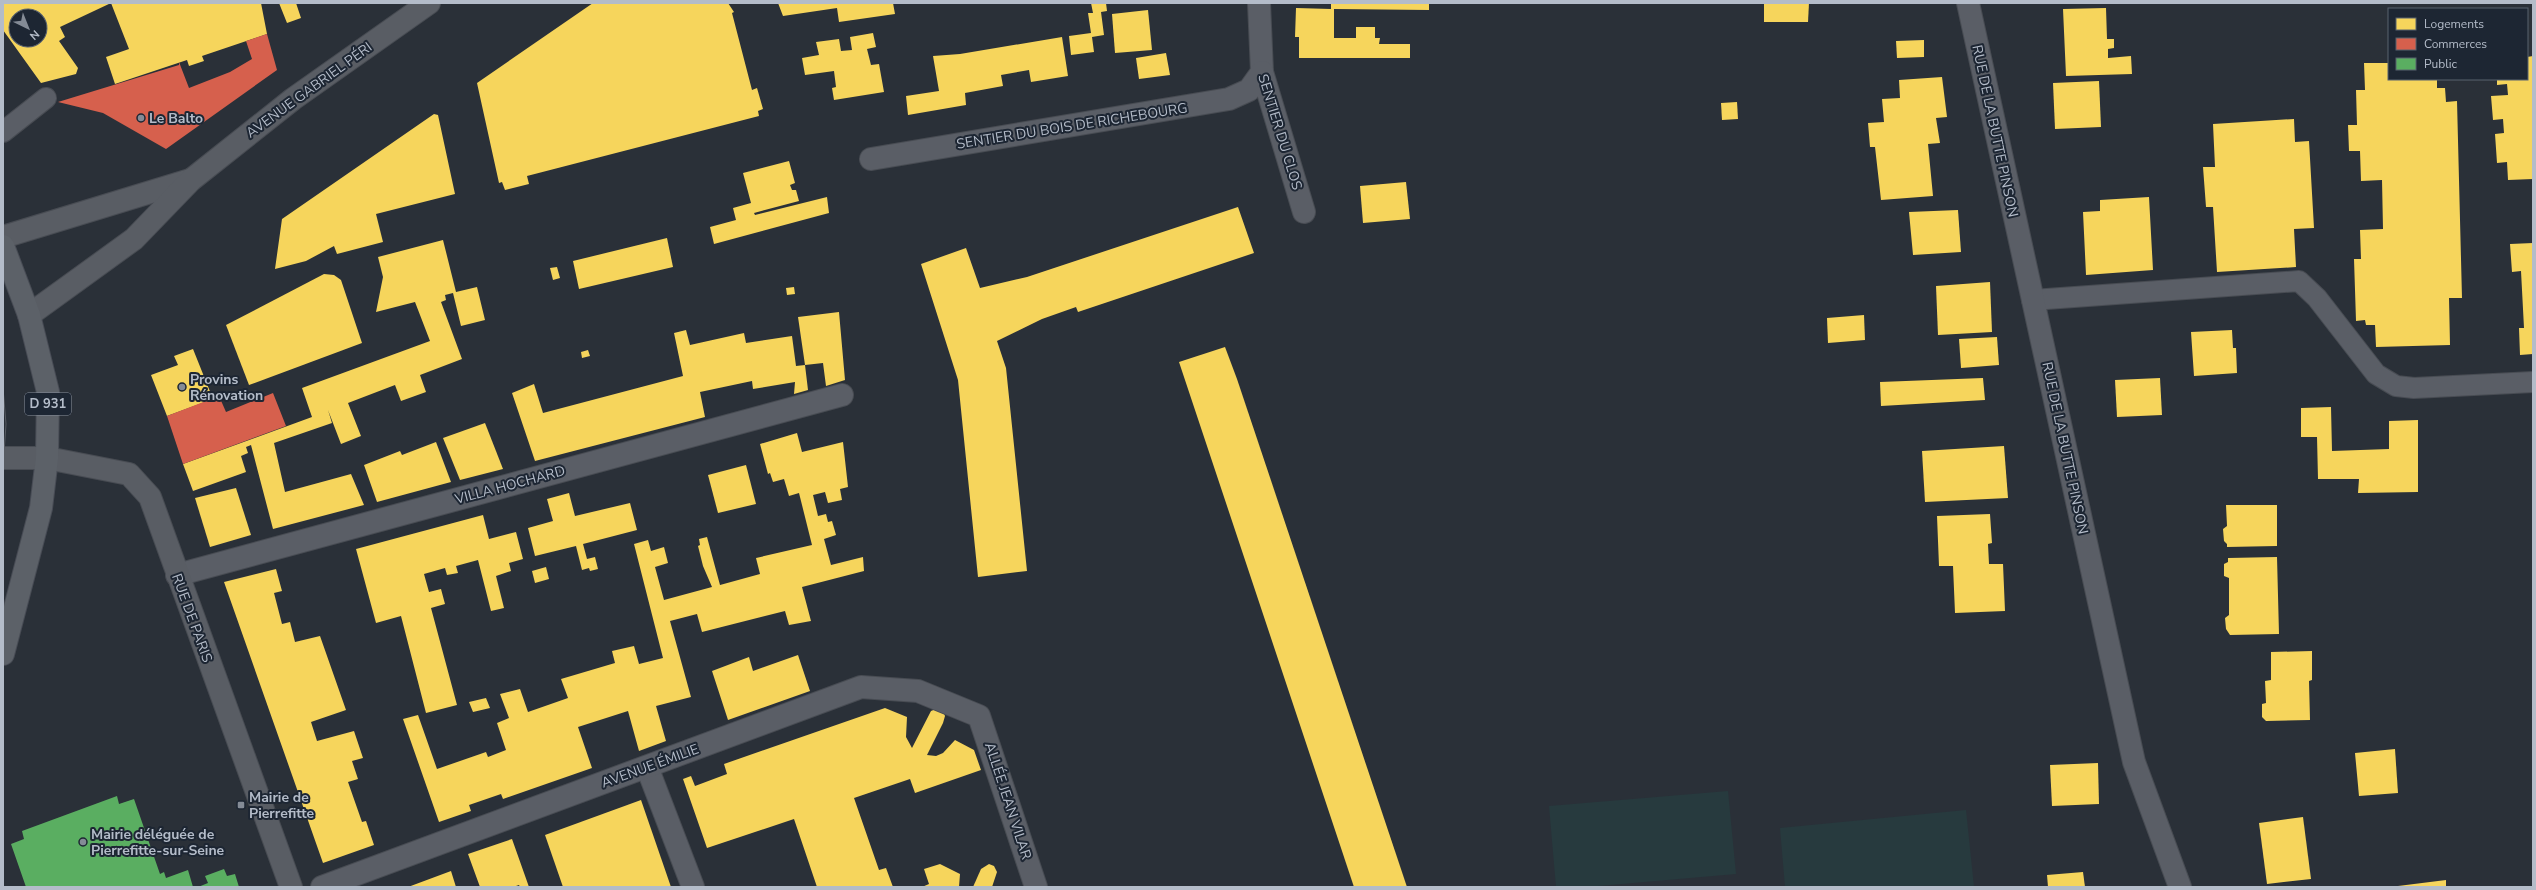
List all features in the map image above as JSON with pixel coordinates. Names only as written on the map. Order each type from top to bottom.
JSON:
[{"type":"main road","name":"D 931","points":[[3,246],[29,315],[48,392],[47,458],[40,508],[3,654]]},
{"type":"street","name":"AVENUE GABRIEL PÉRI","points":[[29,315],[134,239],[191,180],[293,99],[429,3]]},
{"type":"street","name":"SENTIER DU CLOS","points":[[1259,3],[1262,72],[1304,212]]},
{"type":"street","name":"RUE DE LA BUTTE PINSON","points":[[1968,3],[2134,762],[2180,887]]},
{"type":"street","name":"SENTIER DU BOIS DE RICHEBOURG","points":[[871,159],[1229,99],[1249,90],[1262,72]]},
{"type":"street","name":"AVENUE GABRIEL PÉRI","points":[[3,237],[191,180]]},
{"type":"street","name":"VILLA HOCHARD","points":[[177,575],[842,395]]},
{"type":"street","name":"RUE DE PARIS","points":[[3,458],[47,458],[129,474],[150,497],[291,887]]},
{"type":"street","name":"AVENUE ÉMILIE","points":[[322,887],[861,687],[918,691],[979,716]]},
{"type":"street","name":"ALLÉE JEAN VILAR","points":[[979,716],[1036,887]]},
{"type":"street","points":[[647,767],[694,887]]},
{"type":"lane","points":[[3,132],[46,98]]},
{"type":"lane","points":[[2032,300],[2299,281],[2317,298],[2373,371],[2382,380],[2396,386],[2414,388],[2533,382]]},
{"type":"green space","points":[[1728,791],[1736,874],[1587,887],[1556,887],[1549,806]]},
{"type":"green space","points":[[1966,810],[1974,887],[1785,887],[1780,828]]},
{"type":"building: Logements","points":[[3,3],[111,3],[60,27],[65,37],[59,41],[78,68],[76,74],[41,83],[16,48],[48,48],[48,8],[8,8],[8,37],[3,30]]},
{"type":"building: Logements","points":[[111,3],[261,3],[267,34],[202,56],[204,61],[189,66],[187,60],[115,84],[106,57],[129,49]]},
{"type":"building: Logements","points":[[279,3],[296,3],[301,18],[287,23]]},
{"type":"building: Logements","points":[[593,3],[728,3],[734,12],[732,13],[752,90],[757,88],[763,109],[758,111],[759,116],[527,176],[529,184],[505,190],[502,182],[499,183],[477,83]]},
{"type":"building: Logements","points":[[778,3],[893,3],[895,14],[839,22],[837,8],[783,16]]},
{"type":"building: Logements","points":[[1091,3],[1106,3],[1107,11],[1101,12],[1104,35],[1092,37],[1094,52],[1071,55],[1069,36],[1091,33],[1088,13],[1093,13]]},
{"type":"building: Logements","points":[[1331,3],[1429,3],[1429,10],[1334,9],[1334,38],[1356,38],[1356,27],[1375,27],[1375,38],[1380,38],[1379,44],[1410,44],[1410,58],[1299,58],[1299,37],[1295,37],[1296,8],[1331,9]]},
{"type":"building: Logements","points":[[1764,3],[1809,3],[1808,22],[1764,22]]},
{"type":"building: Logements","points":[[2106,8],[2107,39],[2114,39],[2114,48],[2108,49],[2108,58],[2131,56],[2132,74],[2066,76],[2063,9]]},
{"type":"building: Logements","points":[[1148,10],[1152,50],[1115,53],[1112,14]]},
{"type":"building: Logements","points":[[873,33],[876,47],[867,49],[871,65],[879,64],[884,92],[834,100],[832,88],[836,87],[834,71],[805,75],[802,58],[819,55],[816,42],[839,39],[841,51],[852,50],[850,37]]},
{"type":"building: Logements","points":[[1062,37],[1068,76],[1031,82],[1029,70],[1001,75],[1003,86],[965,93],[966,105],[908,115],[906,96],[939,91],[933,56],[960,54]]},
{"type":"building: Logements","points":[[1924,40],[1924,57],[1897,58],[1896,41]]},
{"type":"building: Logements","points":[[1166,53],[1170,75],[1139,79],[1136,58]]},
{"type":"building: Logements","points":[[2533,56],[2533,179],[2508,180],[2507,162],[2497,163],[2495,134],[2504,133],[2503,119],[2493,120],[2491,96],[2508,95],[2507,84],[2497,85],[2497,80],[2528,80],[2528,57]]},
{"type":"building: Logements","points":[[2364,63],[2388,63],[2388,80],[2437,80],[2437,88],[2445,88],[2446,102],[2457,101],[2462,298],[2449,298],[2450,345],[2376,347],[2375,325],[2366,325],[2365,320],[2356,321],[2354,259],[2361,259],[2360,230],[2383,229],[2382,180],[2361,181],[2360,151],[2349,151],[2348,125],[2357,125],[2356,90],[2365,90]]},
{"type":"building: Logements","points":[[1942,77],[1947,117],[1936,118],[1940,143],[1928,144],[1933,196],[1881,200],[1875,147],[1870,147],[1868,123],[1884,122],[1882,99],[1900,98],[1899,80]]},
{"type":"building: Logements","points":[[2099,81],[2101,127],[2055,129],[2053,83]]},
{"type":"building: Logements","points":[[1737,102],[1738,119],[1722,120],[1721,103]]},
{"type":"building: Logements","points":[[434,114],[438,115],[455,194],[376,214],[383,242],[337,254],[334,246],[306,261],[275,269],[282,219]]},
{"type":"building: Logements","points":[[2294,119],[2295,142],[2309,141],[2314,228],[2294,229],[2296,267],[2217,272],[2213,207],[2206,207],[2203,167],[2215,167],[2213,124]]},
{"type":"building: Logements","points":[[789,161],[795,183],[790,185],[792,190],[796,190],[799,201],[754,213],[755,215],[827,197],[829,213],[714,244],[710,227],[736,220],[733,208],[751,203],[743,173]]},
{"type":"building: Logements","points":[[1406,182],[1410,219],[1363,223],[1360,186]]},
{"type":"building: Logements","points":[[2149,197],[2153,270],[2086,275],[2083,212],[2100,211],[2100,200]]},
{"type":"building: Logements","points":[[1238,207],[1254,253],[1078,312],[1076,307],[1042,319],[997,341],[1006,368],[1027,571],[978,577],[958,380],[921,264],[966,248],[980,288],[1027,277]]},
{"type":"building: Logements","points":[[1958,210],[1961,252],[1913,255],[1909,212]]},
{"type":"building: Logements","points":[[667,238],[673,267],[579,289],[573,261]]},
{"type":"building: Logements","points":[[443,240],[456,292],[477,287],[485,320],[461,326],[453,293],[445,295],[446,300],[441,302],[462,359],[420,375],[426,392],[401,401],[395,385],[348,403],[361,436],[341,444],[328,410],[332,423],[274,443],[285,492],[351,474],[364,505],[273,529],[251,445],[246,447],[248,453],[241,456],[246,472],[193,491],[183,464],[312,417],[302,388],[430,341],[415,302],[376,312],[383,277],[378,257]]},
{"type":"building: Logements","points":[[2533,243],[2533,354],[2520,355],[2519,328],[2524,328],[2521,271],[2512,272],[2510,244]]},
{"type":"building: Logements","points":[[557,267],[560,278],[553,280],[550,268]]},
{"type":"building: Logements","points":[[324,274],[334,275],[341,280],[362,343],[249,385],[226,325]]},
{"type":"building: Logements","points":[[1990,282],[1992,332],[1938,335],[1936,286]]},
{"type":"building: Logements","points":[[794,287],[795,294],[787,295],[786,288]]},
{"type":"building: Logements","points":[[839,312],[845,380],[826,386],[823,363],[805,365],[798,317]]},
{"type":"building: Logements","points":[[1864,315],[1865,340],[1828,343],[1827,318]]},
{"type":"building: Logements","points":[[686,330],[690,345],[744,333],[746,343],[792,336],[796,366],[805,365],[808,390],[794,394],[795,382],[753,389],[752,381],[700,392],[705,417],[535,461],[512,393],[534,384],[543,413],[683,376],[674,333]]},
{"type":"building: Logements","points":[[2232,330],[2233,348],[2236,348],[2237,373],[2194,376],[2191,332]]},
{"type":"building: Logements","points":[[1997,337],[1999,365],[1961,368],[1959,339]]},
{"type":"building: Logements","points":[[1225,347],[1407,887],[1354,887],[1179,362]]},
{"type":"building: Logements","name":"Provins Rénovation","points":[[193,349],[213,399],[167,416],[151,375],[178,365],[174,356]]},
{"type":"building: Logements","points":[[588,350],[590,356],[582,358],[581,352]]},
{"type":"building: Logements","points":[[1983,378],[1985,400],[1881,406],[1880,382]]},
{"type":"building: Logements","points":[[2160,378],[2162,415],[2117,417],[2115,380]]},
{"type":"building: Logements","points":[[2331,407],[2332,451],[2389,449],[2389,421],[2418,420],[2418,492],[2358,493],[2359,479],[2318,479],[2317,437],[2301,437],[2301,408]]},
{"type":"building: Logements","points":[[485,423],[503,469],[460,480],[443,438]]},
{"type":"building: Logements","points":[[797,433],[802,452],[843,442],[848,487],[840,489],[842,500],[828,503],[825,492],[813,495],[818,516],[826,514],[828,522],[832,521],[836,535],[824,539],[831,565],[863,557],[864,571],[802,587],[811,621],[789,625],[785,611],[702,632],[697,614],[670,621],[691,697],[656,706],[666,741],[639,751],[628,711],[578,727],[592,768],[503,799],[501,794],[469,805],[471,811],[439,822],[403,719],[418,715],[437,769],[486,752],[488,757],[506,750],[497,723],[509,718],[500,694],[520,689],[528,712],[568,698],[561,679],[615,663],[612,651],[634,646],[639,664],[663,658],[634,544],[648,540],[651,551],[664,547],[668,563],[655,567],[664,600],[712,587],[703,566],[698,546],[700,545],[699,539],[707,537],[720,585],[760,574],[756,558],[812,545],[799,493],[789,496],[784,479],[773,482],[770,473],[768,474],[760,444]]},
{"type":"building: Logements","points":[[436,442],[451,482],[377,502],[364,465],[400,451],[402,455]]},
{"type":"building: Logements","points":[[2004,446],[2008,498],[1925,502],[1922,451]]},
{"type":"building: Logements","points":[[746,465],[756,504],[718,513],[708,475]]},
{"type":"building: Logements","points":[[236,488],[251,535],[210,547],[195,498]]},
{"type":"building: Logements","points":[[569,493],[575,516],[630,503],[637,530],[583,544],[587,559],[595,557],[598,569],[590,571],[589,568],[582,570],[576,546],[535,556],[528,528],[553,521],[547,499]]},
{"type":"building: Logements","points":[[2226,505],[2277,505],[2277,546],[2227,547],[2227,544],[2224,541],[2223,529],[2227,526]]},
{"type":"building: Logements","points":[[1990,514],[1992,543],[1988,544],[1989,564],[2003,564],[2005,611],[1955,613],[1953,566],[1939,566],[1937,516]]},
{"type":"building: Logements","points":[[483,515],[489,539],[516,532],[523,559],[509,563],[511,571],[496,576],[504,608],[491,611],[478,560],[456,566],[458,573],[447,575],[445,568],[424,574],[429,592],[441,589],[445,604],[431,608],[457,705],[426,713],[401,616],[376,623],[356,549]]},
{"type":"building: Logements","points":[[2277,557],[2279,634],[2230,635],[2226,629],[2225,618],[2229,615],[2229,578],[2224,576],[2224,564],[2228,562],[2228,558]]},
{"type":"building: Logements","points":[[546,567],[549,579],[535,583],[532,571]]},
{"type":"building: Logements","points":[[276,569],[282,591],[274,593],[282,624],[290,622],[295,642],[320,636],[346,710],[311,722],[317,741],[354,731],[363,758],[352,761],[358,779],[348,782],[362,822],[366,821],[374,845],[323,863],[224,582]]},
{"type":"building: Logements","points":[[2312,651],[2312,680],[2309,681],[2310,720],[2266,721],[2262,717],[2262,704],[2266,703],[2265,681],[2271,680],[2271,652]]},
{"type":"building: Logements","points":[[798,655],[810,691],[728,720],[712,671],[749,657],[753,671]]},
{"type":"building: Logements","points":[[486,698],[490,708],[473,712],[469,702]]},
{"type":"building: Logements","points":[[885,708],[907,717],[906,737],[912,748],[931,711],[936,709],[943,711],[945,716],[943,723],[927,755],[936,756],[943,753],[955,740],[974,750],[981,770],[915,793],[910,779],[854,798],[879,870],[886,868],[893,887],[817,887],[794,819],[707,848],[683,779],[691,776],[695,786],[727,774],[724,764]]},
{"type":"building: Logements","points":[[2395,749],[2398,793],[2359,796],[2355,753]]},
{"type":"building: Logements","points":[[2098,763],[2099,804],[2052,806],[2050,765]]},
{"type":"building: Logements","points":[[641,800],[671,887],[563,887],[545,835]]},
{"type":"building: Logements","points":[[2303,817],[2311,879],[2267,884],[2259,823]]},
{"type":"building: Logements","points":[[512,839],[529,887],[520,887],[519,885],[513,887],[480,887],[468,854]]},
{"type":"building: Logements","points":[[940,864],[960,874],[959,887],[922,887],[929,884],[924,869]]},
{"type":"building: Logements","points":[[989,864],[994,866],[997,872],[992,887],[973,887],[981,869]]},
{"type":"building: Logements","points":[[451,871],[456,887],[408,887]]},
{"type":"building: Logements","points":[[2083,872],[2085,887],[2048,887],[2047,875]]},
{"type":"building: Logements","points":[[2446,880],[2446,887],[2398,887],[2398,886]]},
{"type":"building: Commerces","points":[[267,34],[277,70],[166,149],[103,113],[58,102],[179,65],[179,62],[189,88],[230,72],[252,59],[246,41]]},
{"type":"building: Commerces","points":[[273,393],[286,426],[183,464],[167,416],[219,396],[226,412]]},
{"type":"building: Public","name":"Mairie déléguée de Pierrefitte-sur-Seine","points":[[117,796],[119,804],[134,799],[160,874],[164,872],[166,878],[188,870],[193,887],[26,887],[11,844],[24,839],[22,831]]},
{"type":"building: Public","name":"Mairie déléguée de Pierrefitte-sur-Seine","points":[[224,869],[227,876],[235,874],[239,887],[198,887],[208,883],[205,876]]},
{"type":"tram line","points":[[3,388],[6,424],[3,468]]},
{"type":"place","name":"Le Balto","points":[[141,118]]},
{"type":"place","name":"Provins Rénovation","points":[[182,387]]},
{"type":"place","name":"Mairie de Pierrefitte","points":[[241,805]]},
{"type":"place","name":"Mairie déléguée de Pierrefitte-sur-Seine","points":[[83,842]]}]
